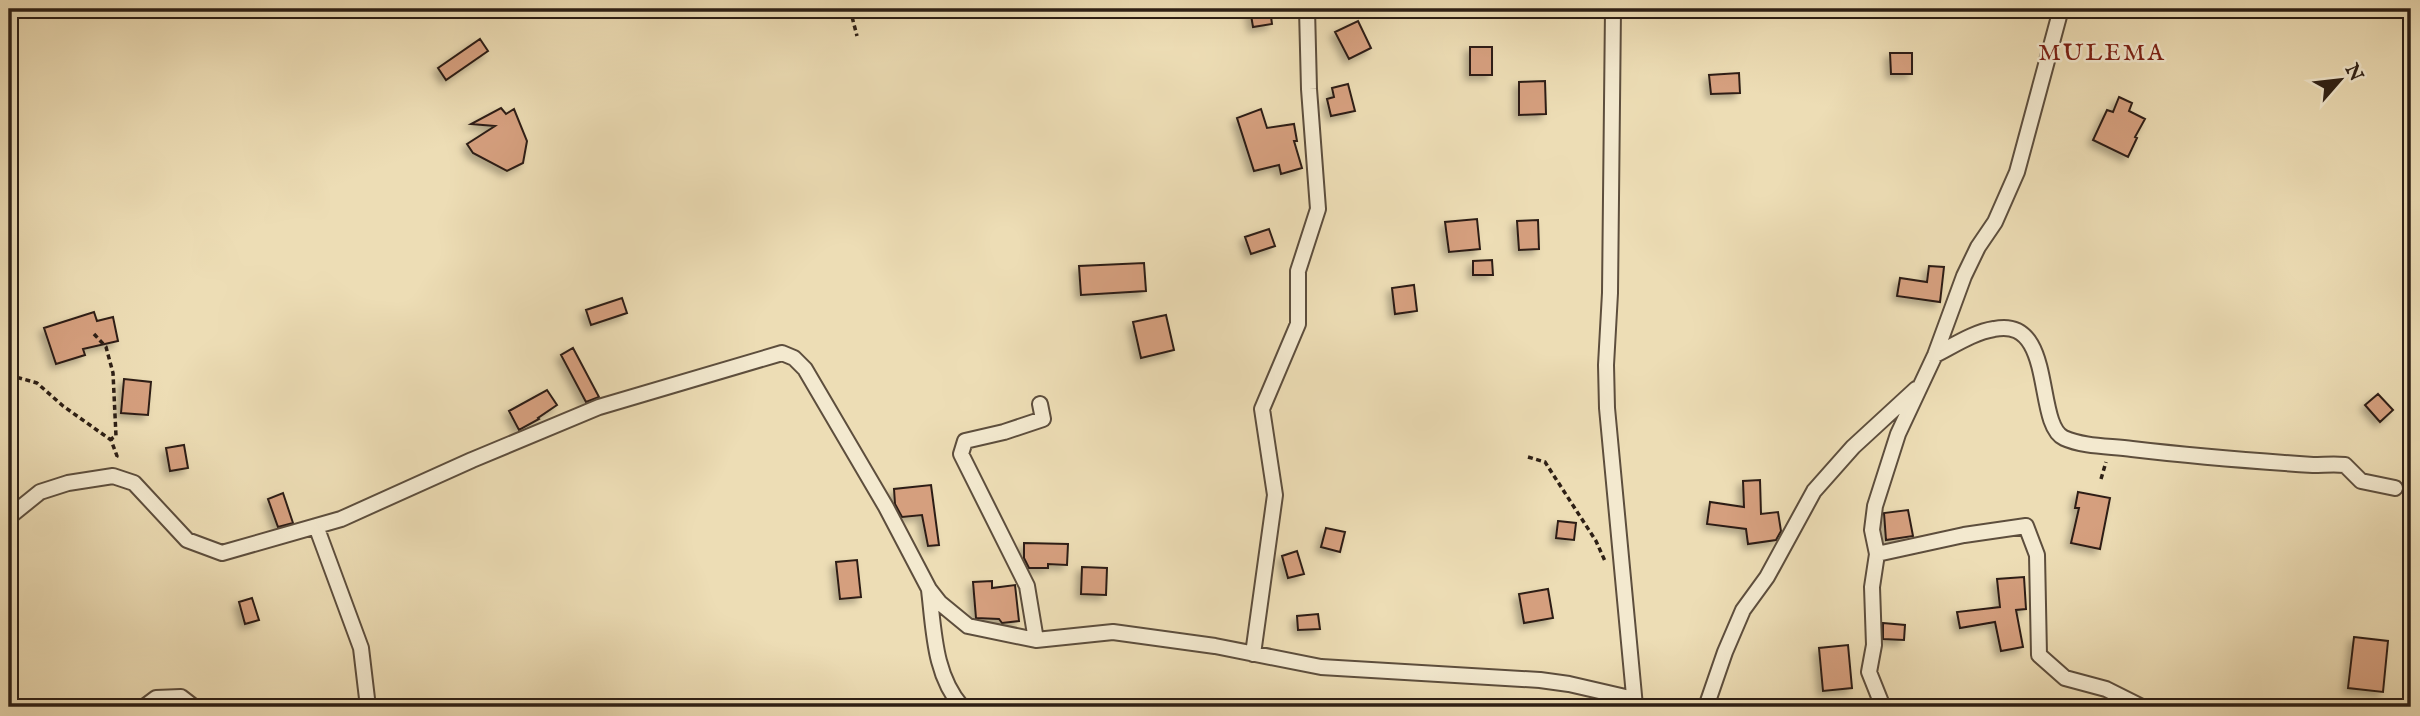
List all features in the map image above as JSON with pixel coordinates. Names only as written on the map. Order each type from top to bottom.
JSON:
[{"type":"street","points":[[1253,654],[1275,495],[1262,409],[1298,324],[1298,271],[1318,209],[1309,89],[1307,9]]},
{"type":"street","points":[[9,517],[40,492],[68,483],[113,476],[134,483],[187,540],[222,553],[341,519],[599,407],[782,353],[794,358],[805,369],[886,506],[929,589],[940,603],[968,626],[1036,640],[1113,632],[1189,642],[1321,667],[1541,680],[1569,684],[1635,703],[1607,408],[1612,9]]},
{"type":"street","points":[[1883,707],[1869,672],[1874,645],[1872,587],[1877,554],[1872,530],[1875,506],[1898,434],[1935,355],[1964,276],[1978,247],[1995,222],[2017,172],[2061,9]]},
{"type":"street","points":[[1935,355],[1991,329],[2016,330],[2033,349],[2043,377],[2052,422],[2058,434],[2065,438],[2082,443],[2152,451],[2345,466],[2361,481],[2395,488]]},
{"type":"street","points":[[1706,707],[1743,610],[1767,577],[1814,491],[1835,465],[1923,383]]},
{"type":"street","points":[[1036,640],[1027,586],[961,454],[965,441],[1043,419],[1040,404]]},
{"type":"street","points":[[316,526],[361,648],[368,707]]},
{"type":"street","points":[[1877,554],[2026,526],[2037,555],[2039,655],[2065,678],[2106,689],[2142,707]]},
{"type":"street","points":[[929,589],[936,655],[951,695],[962,707]]},
{"type":"street","points":[[144,707],[156,698],[181,697],[194,707]]},
{"type":"path","points":[[850,9],[857,36]]},
{"type":"path","points":[[94,334],[106,347],[113,373],[116,436],[111,440]]},
{"type":"path","points":[[9,375],[37,383],[111,440],[117,456],[105,477]]},
{"type":"path","points":[[1528,457],[1545,462],[1597,541],[1604,560],[1622,571]]},
{"type":"building","points":[[1250,9],[1270,9],[1272,24],[1253,27]]},
{"type":"building","points":[[1358,21],[1371,48],[1349,59],[1335,32]]},
{"type":"building","points":[[480,39],[488,51],[446,80],[438,68]]},
{"type":"building","points":[[1470,47],[1492,47],[1492,75],[1470,75]]},
{"type":"building","points":[[1890,53],[1912,53],[1912,74],[1891,74]]},
{"type":"building","points":[[1739,73],[1740,93],[1711,94],[1709,75]]},
{"type":"building","points":[[1545,81],[1546,114],[1519,115],[1519,82]]},
{"type":"building","points":[[1348,84],[1355,111],[1331,116],[1327,99],[1334,97],[1332,88]]},
{"type":"building","points":[[2119,97],[2132,103],[2129,111],[2145,119],[2128,157],[2093,140],[2107,110],[2113,112]]},
{"type":"building","points":[[501,108],[506,114],[514,109],[527,141],[523,163],[507,171],[473,153],[467,144],[495,126],[471,124]]},
{"type":"building","points":[[1261,109],[1267,128],[1294,124],[1297,141],[1294,141],[1302,168],[1281,174],[1279,165],[1254,171],[1237,118]]},
{"type":"building","points":[[1477,219],[1480,249],[1449,252],[1445,222]]},
{"type":"building","points":[[1538,220],[1539,249],[1519,250],[1517,221]]},
{"type":"building","points":[[1269,229],[1275,246],[1251,254],[1245,237]]},
{"type":"building","points":[[1492,260],[1493,275],[1473,275],[1473,261]]},
{"type":"building","points":[[1144,263],[1146,291],[1081,295],[1079,266]]},
{"type":"building","points":[[1929,266],[1944,267],[1940,302],[1897,296],[1900,278],[1927,282]]},
{"type":"building","points":[[1414,285],[1417,311],[1395,314],[1392,288]]},
{"type":"building","points":[[622,298],[627,313],[591,325],[586,310]]},
{"type":"building","points":[[94,312],[97,321],[113,317],[118,341],[83,349],[85,355],[56,364],[44,328]]},
{"type":"building","points":[[1166,315],[1174,350],[1141,358],[1133,322]]},
{"type":"building","points":[[573,348],[599,397],[586,402],[561,355]]},
{"type":"building","points":[[124,379],[151,382],[148,415],[121,413]]},
{"type":"building","points":[[547,390],[557,405],[519,430],[509,411]]},
{"type":"building","points":[[2378,394],[2393,410],[2380,422],[2365,405]]},
{"type":"building","points":[[184,445],[188,468],[170,471],[166,448]]},
{"type":"building","points":[[1760,480],[1761,514],[1778,512],[1781,531],[1776,540],[1748,544],[1746,529],[1707,524],[1710,502],[1744,507],[1743,481]]},
{"type":"building","points":[[931,485],[939,545],[928,546],[922,515],[902,517],[895,504],[894,489]]},
{"type":"building","points":[[2078,492],[2110,498],[2100,549],[2071,543],[2079,508],[2075,508]]},
{"type":"building","points":[[283,493],[293,523],[278,527],[268,499]]},
{"type":"building","points":[[1908,510],[1913,536],[1886,540],[1884,513]]},
{"type":"building","points":[[1558,521],[1576,523],[1574,540],[1556,538]]},
{"type":"building","points":[[1326,528],[1345,532],[1340,552],[1321,547]]},
{"type":"building","points":[[1024,543],[1068,544],[1067,565],[1048,564],[1048,568],[1029,568],[1024,558]]},
{"type":"building","points":[[1297,551],[1304,574],[1288,578],[1282,556]]},
{"type":"building","points":[[857,560],[861,597],[840,599],[836,562]]},
{"type":"building","points":[[1082,567],[1107,568],[1106,595],[1081,594]]},
{"type":"building","points":[[2024,577],[2026,609],[2016,610],[2023,647],[2001,651],[1995,622],[1960,628],[1957,612],[2000,607],[1997,579]]},
{"type":"building","points":[[992,581],[992,588],[1015,585],[1019,621],[1002,623],[999,619],[976,618],[973,582]]},
{"type":"building","points":[[1548,589],[1553,618],[1524,623],[1519,594]]},
{"type":"building","points":[[252,598],[259,620],[245,624],[239,602]]},
{"type":"building","points":[[1318,614],[1320,629],[1298,630],[1297,616]]},
{"type":"building","points":[[1883,623],[1905,625],[1904,640],[1883,639]]},
{"type":"building","points":[[2354,637],[2388,641],[2383,692],[2348,688]]},
{"type":"building","points":[[1848,645],[1852,688],[1823,691],[1819,648]]},
{"type":"district","name":"MULEMA","points":[[2102,53]]}]
